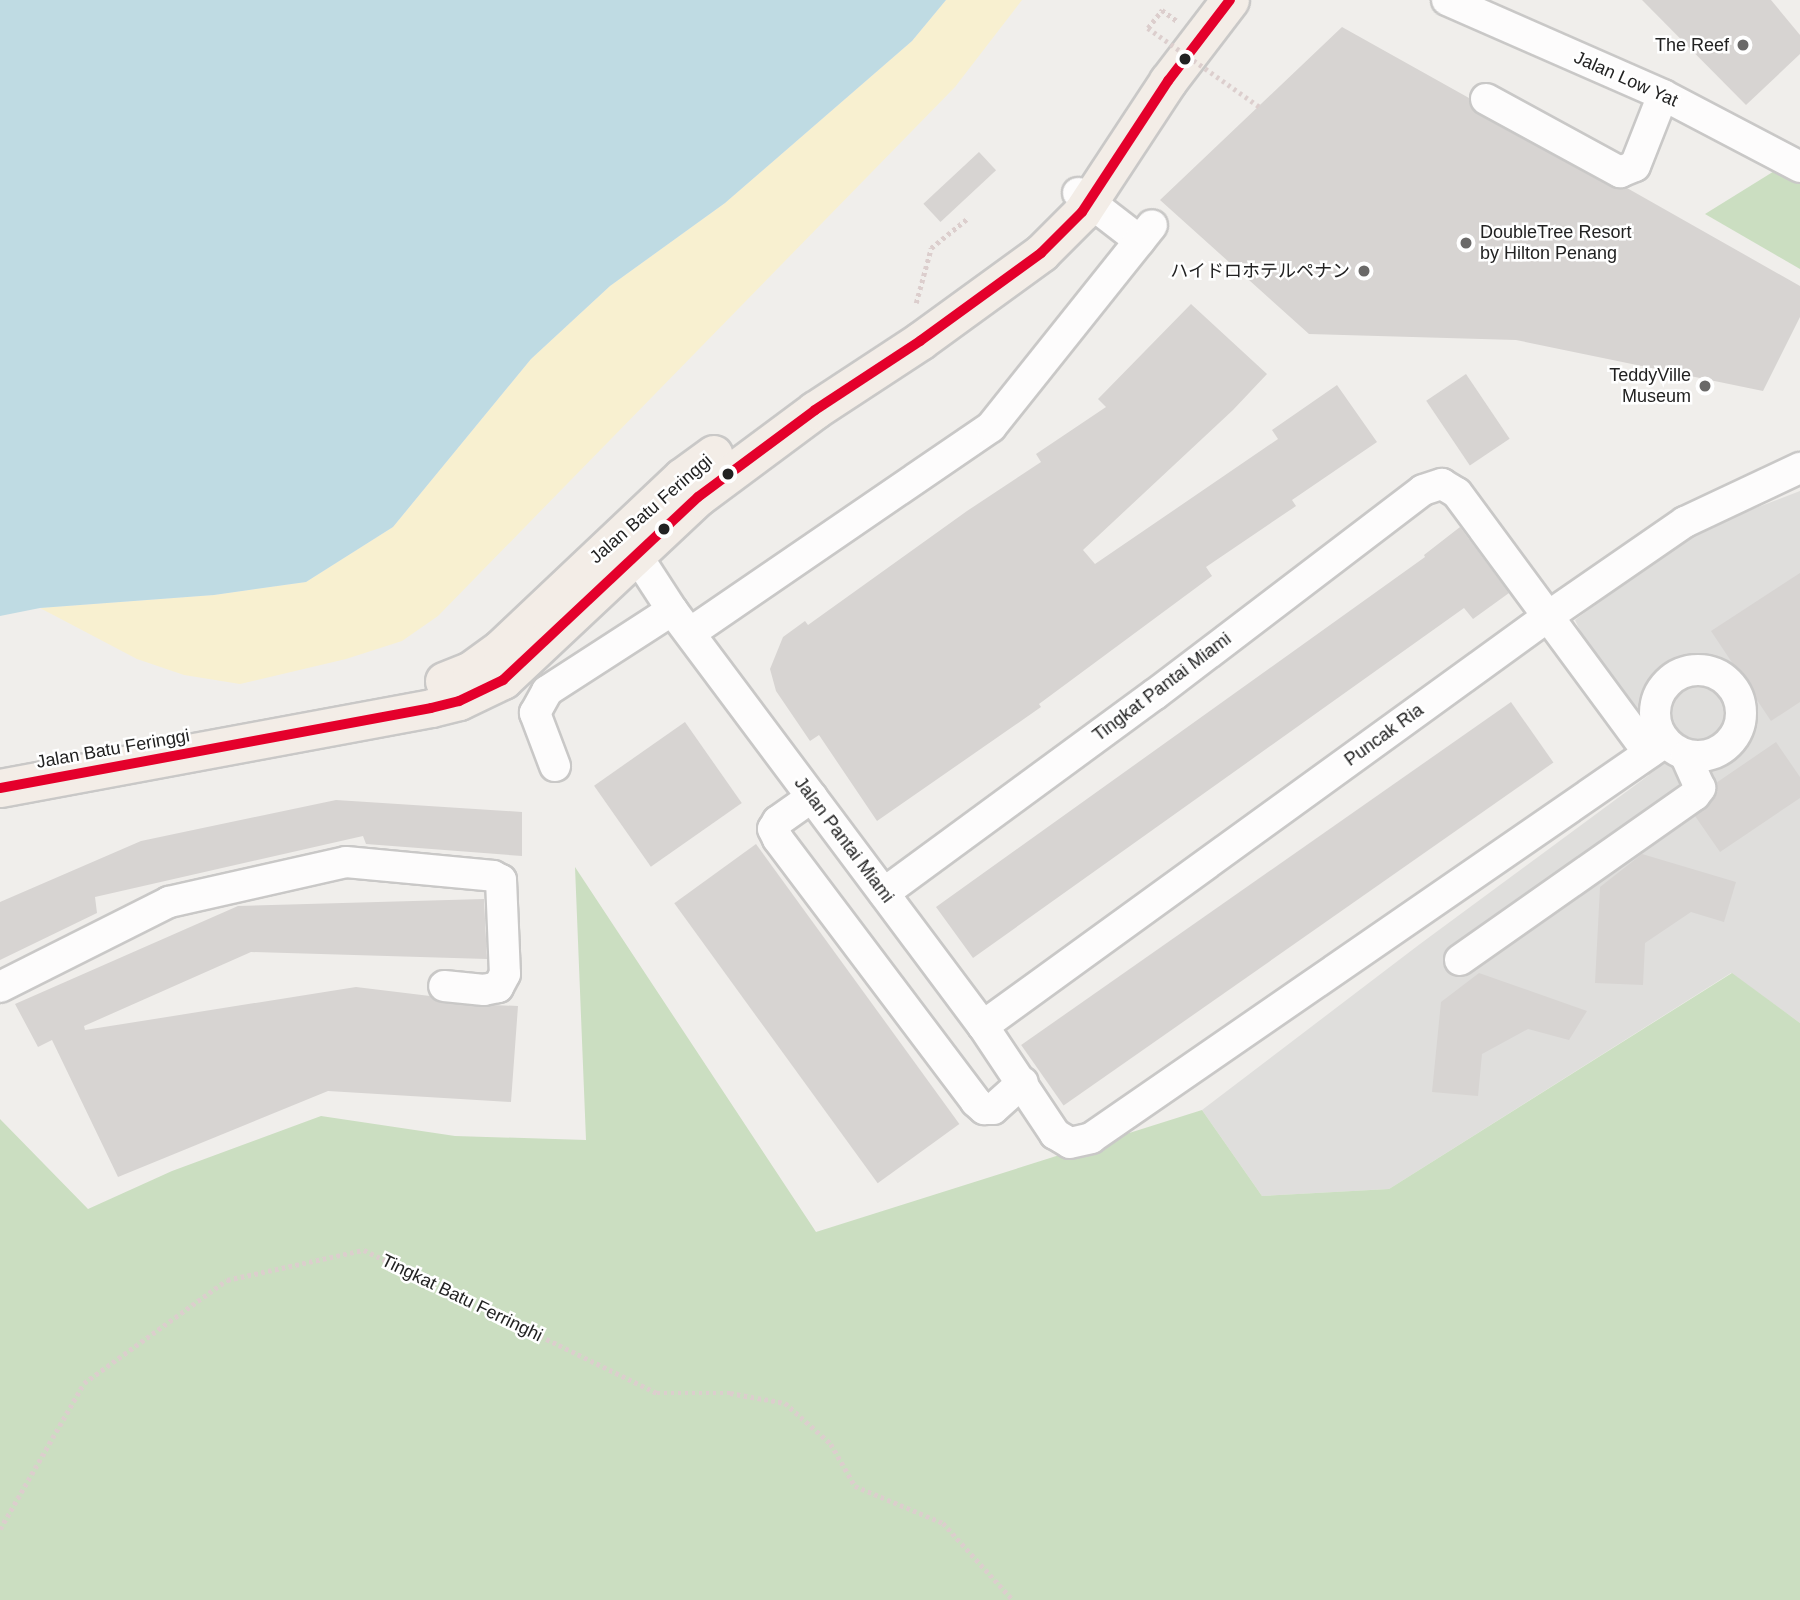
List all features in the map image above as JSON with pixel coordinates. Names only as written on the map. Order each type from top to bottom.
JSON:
[{"type":"main road","name":"Jalan Batu Feringgi","points":[[0,788],[458,701],[483,691],[519,666],[693,470],[802,391],[910,325],[1035,239],[1084,197],[1153,74],[1208,0]]},
{"type":"main road","name":"Jalan Batu Feringgi","points":[[0,769],[344,708],[448,680],[471,670],[629,544],[698,497],[794,425],[996,288],[1041,253],[1230,0]]},
{"type":"street","name":"Jalan Low Yat","points":[[1447,0],[1663,95],[1800,167]]},
{"type":"street","points":[[1486,99],[1620,172],[1635,166],[1663,95]]},
{"type":"street","points":[[555,766],[535,713],[547,691],[681,622],[991,427],[1146,233],[1084,197]]},
{"type":"street","name":"Puncak Ria","points":[[983,1026],[1550,615],[1685,522],[1800,468]]},
{"type":"street","name":"Tingkat Pantai Miami","points":[[884,893],[1154,695],[1423,489],[1441,484],[1457,493],[1550,615]]},
{"type":"street","name":"Jalan Pantai Miami","points":[[629,544],[681,622],[983,1026],[1023,1082],[1055,1134],[1070,1143],[1091,1138],[1667,750]]},
{"type":"street","points":[[1460,960],[1695,795],[1700,788],[1550,615]]},
{"type":"street","points":[[812,797],[778,821],[773,829],[778,839],[976,1102],[984,1109],[993,1109],[1023,1082]]},
{"type":"street","points":[[0,987],[170,902],[346,862],[493,876],[501,880],[505,975],[498,986],[484,990],[444,986]]},
{"type":"path","points":[[1161,10],[1147,28],[1260,107]]},
{"type":"path","points":[[910,325],[931,248],[968,218]]},
{"type":"path","name":"Tingkat Batu Ferringhi","points":[[0,1529],[84,1383],[227,1280],[365,1250],[656,1392],[730,1393],[785,1403],[831,1444],[855,1486],[943,1522],[1013,1600]]},
{"type":"shaded area","points":[[1800,491],[1800,1023],[1731,973],[1389,1189],[1262,1196],[1202,1110],[1649,775],[1575,620],[1690,533]]},
{"type":"green space","points":[[1800,155],[1800,269],[1705,214]]},
{"type":"green space","points":[[575,867],[816,1232],[1202,1110],[1262,1196],[1389,1189],[1732,973],[1800,1023],[1800,1600],[0,1600],[0,1119],[88,1209],[172,1171],[321,1116],[455,1136],[586,1140]]},
{"type":"sand","points":[[946,0],[1022,0],[955,87],[438,616],[402,641],[346,659],[240,684],[184,675],[137,659],[40,608],[214,595],[306,582],[393,527],[531,359],[610,286],[725,203],[912,41]]},
{"type":"water","points":[[0,0],[946,0],[912,41],[725,203],[610,286],[531,359],[393,527],[306,582],[214,595],[40,608],[0,616]]},
{"type":"building","name":"The Reef","points":[[1642,0],[1771,0],[1800,35],[1800,54],[1746,105]]},
{"type":"building","name":"DoubleTree Resort by Hilton Penang","points":[[1342,27],[1469,98],[1471,108],[1478,114],[1612,187],[1627,188],[1800,286],[1800,317],[1763,391],[1516,340],[1309,334],[1160,200]]},
{"type":"building","points":[[979,152],[996,170],[940,222],[923,204]]},
{"type":"building","points":[[1191,304],[1267,374],[1233,410],[1083,550],[1095,564],[1278,439],[1272,430],[1337,385],[1377,442],[1292,500],[1296,506],[1206,567],[1212,576],[1039,704],[1041,707],[877,821],[819,735],[810,741],[776,691],[770,669],[783,637],[805,621],[808,625],[967,511],[1041,462],[1036,454],[1106,407],[1098,399]]},
{"type":"building","points":[[1466,374],[1510,439],[1470,466],[1426,401]]},
{"type":"building","points":[[1460,527],[1509,593],[1473,619],[1464,608],[973,958],[936,907],[1425,557],[1424,555]]},
{"type":"building","points":[[1800,573],[1800,702],[1771,721],[1711,631]]},
{"type":"building","points":[[1511,702],[1553,763],[1064,1106],[1021,1045]]},
{"type":"building","points":[[685,722],[742,803],[651,867],[594,786]]},
{"type":"building","points":[[1776,742],[1800,777],[1800,798],[1720,852],[1695,816],[1714,798],[1716,783]]},
{"type":"building","points":[[336,800],[522,812],[522,856],[366,844],[363,836],[95,897],[97,913],[0,960],[0,902],[141,841]]},
{"type":"building","points":[[756,844],[959,1124],[878,1183],[674,903]]},
{"type":"building","points":[[1642,854],[1736,882],[1724,922],[1691,912],[1645,943],[1643,985],[1595,983],[1600,887]]},
{"type":"building","points":[[484,899],[487,959],[251,952],[84,1026],[85,1030],[356,987],[430,996],[442,1003],[518,1006],[511,1102],[328,1091],[118,1177],[52,1040],[38,1047],[15,1004],[238,906]]},
{"type":"building","points":[[1479,973],[1587,1011],[1569,1040],[1528,1029],[1482,1054],[1478,1096],[1432,1092],[1441,1002]]},
{"type":"transit line","points":[[0,788],[431,708],[459,701],[503,680],[698,497],[815,410],[920,341],[1041,253],[1082,212],[1168,81],[1230,0]]},
{"type":"place","name":"The Reef","points":[[1743,45]]},
{"type":"place","name":"DoubleTree Resort by Hilton Penang","points":[[1466,243]]},
{"type":"place","name":"ハイドロホテルペナン","points":[[1364,271]]},
{"type":"place","name":"TeddyVille Museum","points":[[1705,386]]}]
